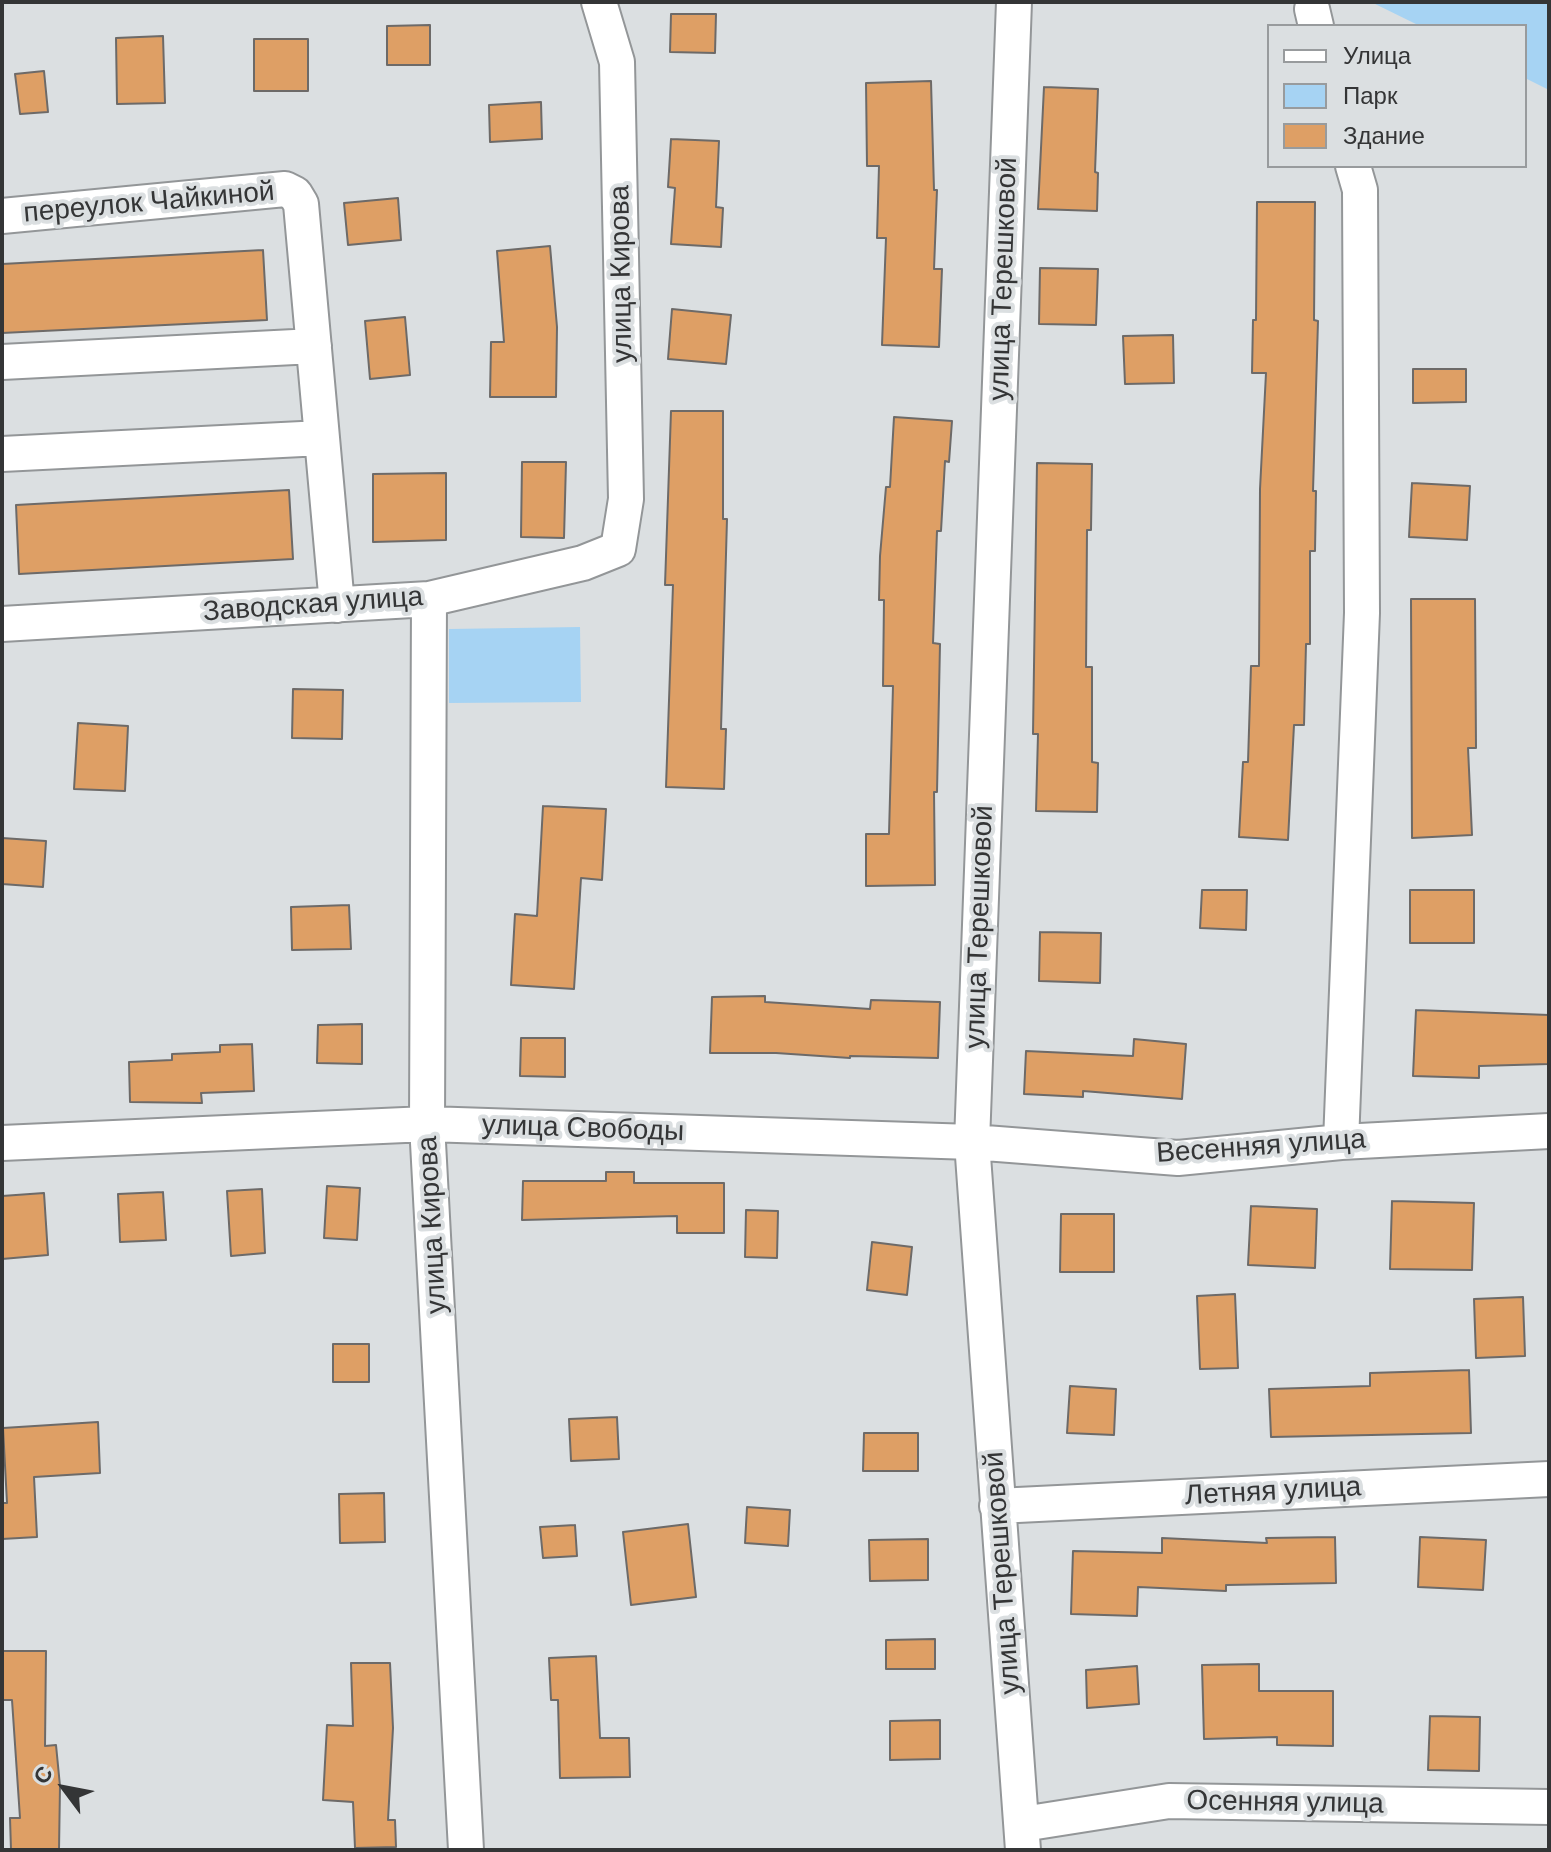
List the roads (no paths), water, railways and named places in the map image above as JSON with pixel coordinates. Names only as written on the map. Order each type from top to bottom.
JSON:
[{"type":"street","name":"улица Кирова","points":[[599,2],[617,62],[626,499],[618,549]]},
{"type":"street","name":"улица Терешковой","points":[[1014,2],[972,1142],[1023,1837]]},
{"type":"street","points":[[1341,1142],[1362,613],[1360,190],[1354,168]]},
{"type":"street","name":"переулок Чайкиной","points":[[2,216],[285,189],[295,194],[301,204],[314,346]]},
{"type":"street","points":[[2,362],[314,346],[337,605]]},
{"type":"street","points":[[2,454],[322,438]]},
{"type":"street","name":"Заводская улица","points":[[2,624],[429,599],[583,563],[618,549]]},
{"type":"street","name":"улица Кирова","points":[[429,599],[427,1124],[466,1850]]},
{"type":"street","name":"улица Свободы","points":[[2,1143],[427,1124],[972,1142]]},
{"type":"street","name":"Весенняя улица","points":[[972,1142],[1178,1158],[1341,1142],[1549,1131]]},
{"type":"street","name":"Летняя улица","points":[[997,1506],[1549,1479]]},
{"type":"street","name":"Осенняя улица","points":[[1023,1837],[1169,1801],[1549,1807]]}]
